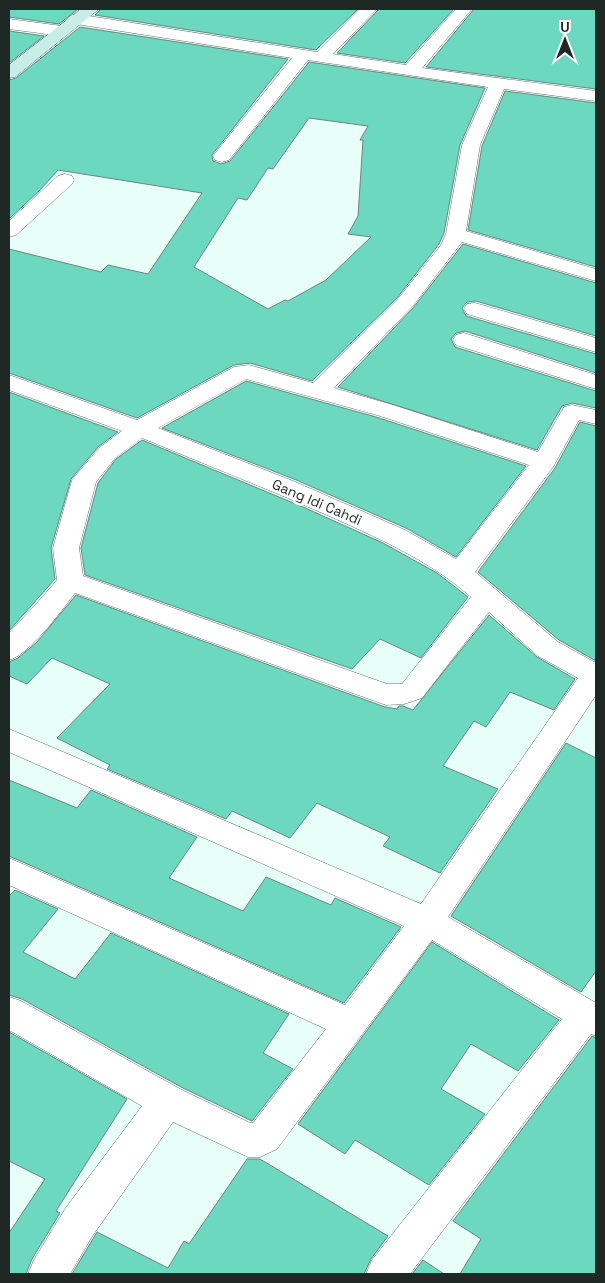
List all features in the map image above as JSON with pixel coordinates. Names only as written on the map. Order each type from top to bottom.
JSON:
[{"type":"main road","points":[[9,73],[76,19],[92,9]]},
{"type":"street","points":[[222,156],[312,56],[369,9]]},
{"type":"street","points":[[410,71],[464,9]]},
{"type":"street","points":[[76,19],[410,71],[596,96]]},
{"type":"street","points":[[9,24],[62,32]]},
{"type":"street","points":[[318,391],[405,303],[450,248],[456,234],[471,145],[498,84]]},
{"type":"street","points":[[9,231],[65,180]]},
{"type":"street","points":[[456,234],[596,275]]},
{"type":"street","points":[[475,309],[596,344]]},
{"type":"street","points":[[464,340],[596,382]]},
{"type":"street","points":[[9,650],[48,609],[70,581],[66,548],[84,480],[107,453],[139,429],[245,372],[385,410],[544,462]]},
{"type":"street","name":"Gang Idi Cahdi","points":[[9,382],[139,429],[284,487],[396,536],[460,573],[548,649],[596,676]]},
{"type":"street","points":[[460,573],[544,462],[572,412],[596,417]]},
{"type":"street","points":[[70,581],[386,695],[412,691],[488,596]]},
{"type":"street","points":[[9,1012],[167,1101],[248,1140],[260,1140],[351,1024],[427,921],[596,676]]},
{"type":"street","points":[[9,740],[427,921],[591,1017],[386,1274]]},
{"type":"street","points":[[9,871],[351,1024]]},
{"type":"street","points":[[48,1274],[79,1222],[167,1101]]},
{"type":"building","points":[[9,9],[78,9],[59,24],[9,17]]},
{"type":"building","points":[[101,9],[358,9],[316,50],[95,15]]},
{"type":"building","points":[[379,9],[454,9],[405,63],[337,53]]},
{"type":"building","points":[[474,9],[596,9],[596,89],[426,67]]},
{"type":"building","points":[[80,27],[288,59],[212,155],[213,161],[221,164],[230,161],[309,62],[485,88],[460,145],[444,233],[439,244],[397,298],[312,381],[250,363],[234,365],[137,418],[9,373],[9,249],[101,272],[108,265],[148,274],[202,193],[58,170],[9,219],[9,80],[16,78]],"holes":[[[309,118],[368,126],[360,140],[363,140],[358,216],[348,234],[371,237],[326,280],[288,301],[285,300],[268,309],[194,267],[238,198],[247,200],[268,168],[273,169]]]},
{"type":"building","points":[[9,31],[44,36],[9,63]]},
{"type":"building","points":[[505,91],[596,103],[596,267],[468,230],[482,146]]},
{"type":"building","points":[[463,244],[596,283],[596,336],[476,301],[467,302],[462,308],[466,316],[596,354],[596,373],[465,331],[456,333],[451,339],[455,347],[596,391],[596,408],[572,403],[562,406],[537,450],[338,387],[413,308]]},
{"type":"building","points":[[246,381],[376,417],[526,466],[456,557],[406,528],[294,479],[162,428]]},
{"type":"building","points":[[9,392],[118,432],[98,447],[71,479],[51,548],[55,579],[9,631]]},
{"type":"building","points":[[580,422],[596,426],[596,661],[559,640],[478,572],[555,468]]},
{"type":"building","points":[[142,440],[303,507],[383,543],[437,573],[468,597],[421,658],[380,639],[352,669],[85,575],[81,548],[98,483],[116,459]]},
{"type":"building","points":[[76,595],[385,707],[397,709],[399,706],[403,706],[413,710],[489,615],[537,657],[575,679],[554,710],[510,692],[486,727],[474,721],[443,766],[498,789],[440,873],[383,846],[390,837],[317,803],[290,838],[232,811],[226,819],[107,769],[110,765],[57,738],[110,684],[52,658],[27,684],[9,676],[9,662],[18,658],[37,642]]},
{"type":"building","points":[[566,743],[596,758],[596,971],[581,992],[451,916]]},
{"type":"building","points":[[9,780],[77,808],[91,790],[197,837],[169,878],[243,911],[266,877],[331,905],[335,898],[401,927],[344,1003],[9,856]]},
{"type":"building","points":[[15,890],[58,909],[23,952],[75,979],[111,933],[289,1014],[263,1053],[293,1069],[252,1121],[181,1087],[22,999],[9,995],[9,896]]},
{"type":"building","points":[[432,942],[559,1020],[518,1071],[471,1044],[441,1089],[485,1114],[429,1185],[355,1140],[345,1154],[298,1124]]},
{"type":"building","points":[[9,1032],[127,1099],[56,1211],[60,1213],[32,1259],[26,1274],[9,1274],[9,1233],[45,1179],[9,1161]]},
{"type":"building","points":[[592,1036],[596,1038],[596,1274],[460,1274],[481,1239],[453,1221]]},
{"type":"building","points":[[247,1159],[260,1159],[388,1236],[371,1259],[364,1274],[72,1274],[97,1232],[168,1268],[184,1241],[189,1244]]},
{"type":"building","points":[[423,1260],[444,1274],[412,1274]]}]
